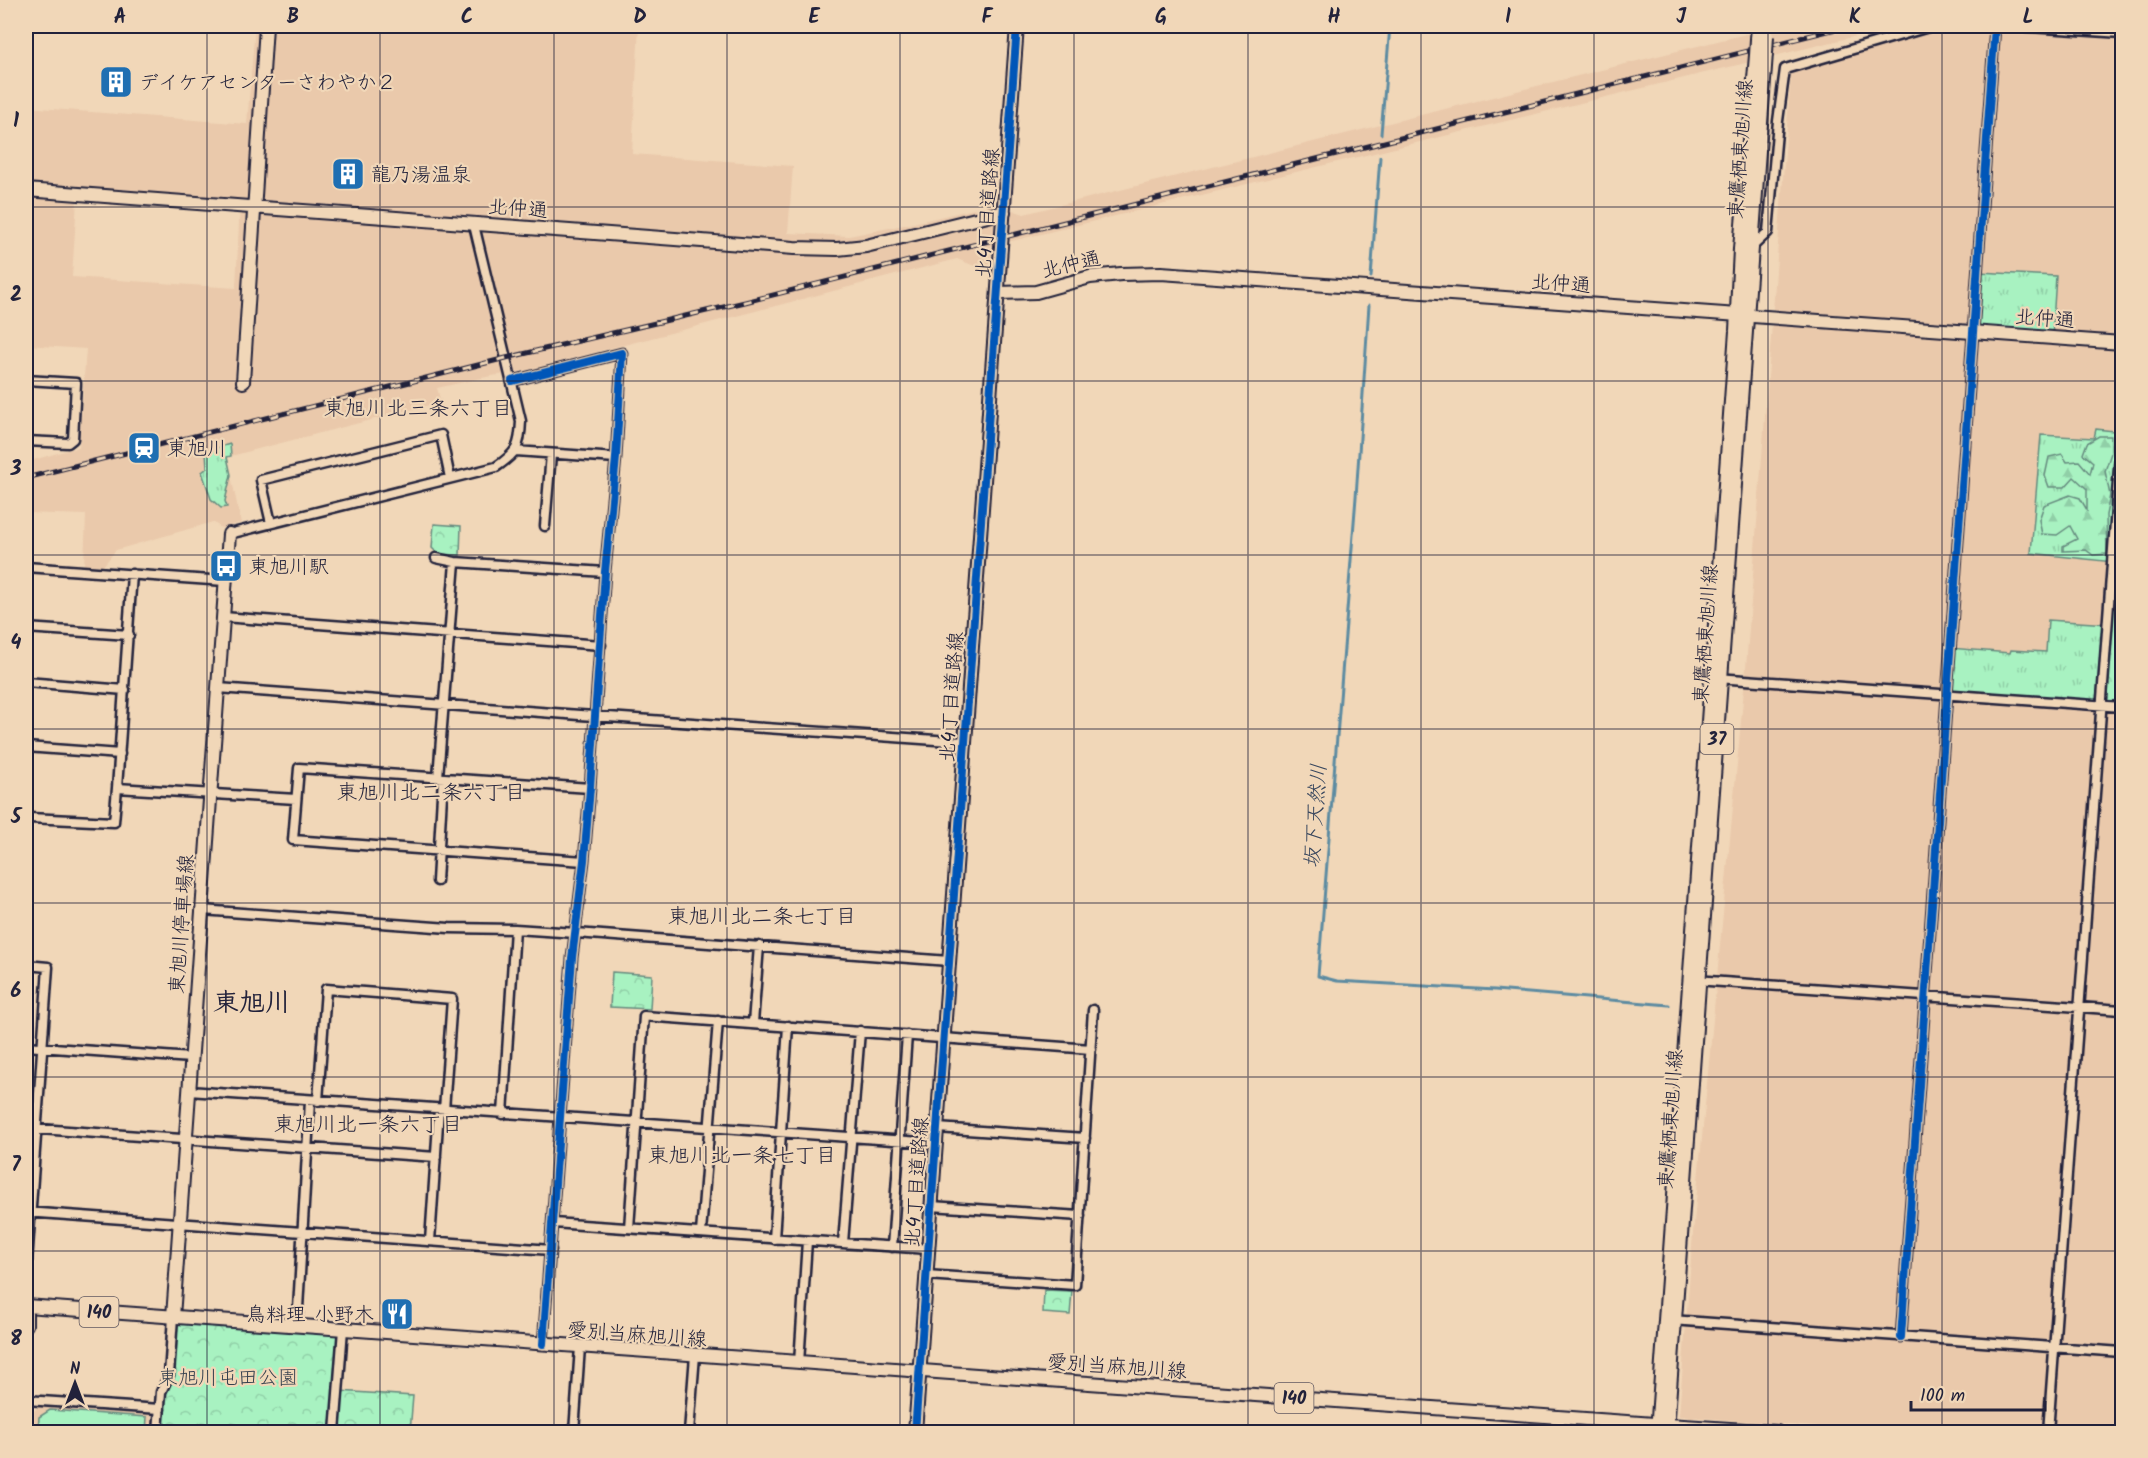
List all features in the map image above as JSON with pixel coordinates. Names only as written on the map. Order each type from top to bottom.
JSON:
[{"type":"main road","points":[[243,382],[266,26]]},
{"type":"main road","name":"北4丁目道路線","points":[[915,1432],[1017,26]]},
{"type":"main road","name":"東鷹栖東旭川線","points":[[1742,316],[1740,249],[1764,34],[1758,26]]},
{"type":"main road","name":"東鷹栖東旭川線","points":[[1662,1428],[1742,316],[1753,246],[1761,54]]},
{"type":"main road","name":"北仲通","points":[[26,190],[474,225],[794,248],[837,249],[866,246],[1004,212]]},
{"type":"main road","name":"北仲通","points":[[998,293],[1036,292],[1090,277],[1161,273],[2122,343]]},
{"type":"main road","name":"東旭川停車場線","points":[[173,1317],[229,534]]},
{"type":"main road","name":"愛別当麻旭川線","points":[[26,1306],[1662,1428],[1777,1432]]},
{"type":"main road","points":[[26,1314],[26,1324]]},
{"type":"street","points":[[1753,246],[1768,232],[1785,69],[1932,26]]},
{"type":"street","points":[[1900,1337],[1995,26]]},
{"type":"street","points":[[2015,26],[2122,33]]},
{"type":"street","points":[[229,534],[496,467],[509,459],[516,451],[520,439],[521,422],[474,225]]},
{"type":"street","points":[[512,381],[622,353],[591,788],[585,861],[572,958],[543,1344]]},
{"type":"street","points":[[26,380],[76,383],[73,439],[68,443],[26,441]]},
{"type":"street","points":[[2049,1432],[2122,427]]},
{"type":"street","points":[[271,523],[261,480],[272,477],[441,435],[450,478]]},
{"type":"street","points":[[516,451],[616,458]]},
{"type":"street","points":[[545,526],[551,454]]},
{"type":"street","points":[[436,558],[455,562],[605,572]]},
{"type":"street","points":[[437,881],[444,706],[455,562]]},
{"type":"street","points":[[26,567],[225,581]]},
{"type":"street","points":[[29,818],[114,822],[132,574]]},
{"type":"street","points":[[223,617],[601,645]]},
{"type":"street","points":[[26,628],[129,635]]},
{"type":"street","points":[[1716,678],[2122,707]]},
{"type":"street","points":[[26,682],[125,690]]},
{"type":"street","points":[[218,688],[964,742]]},
{"type":"street","points":[[26,747],[120,754]]},
{"type":"street","points":[[585,861],[293,840],[296,799],[299,768],[591,788]]},
{"type":"street","points":[[117,788],[296,799]]},
{"type":"street","points":[[202,910],[449,928],[576,933],[949,961]]},
{"type":"street","points":[[503,1114],[515,929]]},
{"type":"street","points":[[753,1023],[759,946]]},
{"type":"street","points":[[26,965],[48,967],[37,1129],[28,1212],[26,1277]]},
{"type":"street","points":[[1694,980],[2122,1010]]},
{"type":"street","points":[[297,1326],[307,1148],[326,989],[452,999],[430,1241]]},
{"type":"street","points":[[926,1275],[1075,1285],[1093,1010]]},
{"type":"street","points":[[629,1228],[644,1016],[1091,1049]]},
{"type":"street","points":[[701,1233],[718,1021]]},
{"type":"street","points":[[774,1239],[788,1026]]},
{"type":"street","points":[[843,1243],[860,1031]]},
{"type":"street","points":[[892,1247],[907,1035]]},
{"type":"street","points":[[26,1046],[191,1058]]},
{"type":"street","points":[[189,1091],[936,1143]]},
{"type":"street","points":[[26,1128],[436,1157]]},
{"type":"street","points":[[937,1128],[1085,1138]]},
{"type":"street","points":[[931,1206],[1080,1216]]},
{"type":"street","points":[[28,1212],[551,1250]]},
{"type":"street","points":[[553,1223],[927,1249]]},
{"type":"street","points":[[799,1363],[807,1241]]},
{"type":"street","points":[[158,1432],[161,1392],[169,1375],[173,1317]]},
{"type":"street","points":[[1670,1320],[2122,1352]]},
{"type":"street","points":[[335,1432],[343,1329]]},
{"type":"street","points":[[574,1432],[580,1347]]},
{"type":"street","points":[[689,1432],[695,1355]]},
{"type":"street","points":[[26,1400],[160,1409]]},
{"type":"shaded area","points":[[255,26],[639,26],[632,154],[793,166],[788,233],[849,236],[995,204],[1024,214],[1778,26],[1898,26],[991,246],[990,272],[957,259],[520,372],[437,388],[441,402],[227,457],[241,523],[221,528],[213,522],[116,550],[103,566],[84,565],[86,515],[26,513],[26,462],[79,447],[86,349],[26,345],[26,196],[77,200],[72,277],[236,288],[240,201],[26,185],[26,107],[247,124]]},
{"type":"shaded area","points":[[1948,26],[2122,26],[2122,1432],[1875,1432],[1679,1416],[1693,1233],[1746,668],[1791,73]]},
{"type":"shaded area","points":[[38,1407],[151,1415],[150,1432],[32,1432],[33,1412]]},
{"type":"green space","points":[[1978,272],[2056,276],[2052,338],[1973,332]]},
{"type":"green space","points":[[2096,429],[2122,432],[2113,562],[2031,553],[2041,435],[2094,438]]},
{"type":"green space","points":[[2099,436],[2111,436],[2111,453],[2105,471],[2110,495],[2106,515],[2107,554],[2093,555],[2086,550],[2063,551],[2063,546],[2077,539],[2070,526],[2057,535],[2042,534],[2039,520],[2044,505],[2070,495],[2080,498],[2087,510],[2087,489],[2074,477],[2065,487],[2049,487],[2045,476],[2049,457],[2062,454],[2067,462],[2079,461],[2090,474],[2093,462],[2083,454],[2087,443]]},
{"type":"green space","points":[[230,444],[231,456],[227,457],[231,475],[225,501],[227,507],[221,508],[211,499],[202,472],[207,468],[206,451]]},
{"type":"green space","points":[[2122,457],[2122,707],[2102,706]]},
{"type":"green space","points":[[434,524],[461,526],[460,555],[438,554],[432,548]]},
{"type":"green space","points":[[2048,620],[2108,624],[2102,706],[1953,695],[1948,685],[1950,648],[2010,653],[2011,650],[2046,652]]},
{"type":"green space","points":[[612,972],[652,975],[650,1009],[610,1007]]},
{"type":"green space","points":[[1044,1290],[1072,1291],[1070,1315],[1043,1313]]},
{"type":"green space","name":"東旭川屯田公園","points":[[173,1317],[343,1329],[339,1391],[413,1396],[410,1432],[159,1432],[161,1392],[169,1375]]},
{"type":"green space","points":[[50,1410],[147,1417],[146,1432],[38,1432],[39,1417]]},
{"type":"waterway","name":"坂下天然川","points":[[1381,134],[1390,26]]},
{"type":"waterway","name":"坂下天然川","points":[[1371,277],[1380,157]]},
{"type":"waterway","name":"坂下天然川","points":[[1369,305],[1318,976],[1337,981],[1495,990],[1669,1005]]},
{"type":"railway","points":[[26,478],[506,358],[745,302],[1848,26]]},
{"type":"cycle path","points":[[915,1432],[1017,26]]},
{"type":"cycle path","points":[[1901,1337],[1995,26]]},
{"type":"cycle path","points":[[512,381],[622,353],[590,788],[572,958],[543,1344]]},
{"type":"place","name":"デイケアセンターさわやか２","points":[[116,82]]},
{"type":"place","name":"龍乃湯温泉","points":[[348,174]]},
{"type":"place","name":"東旭川","points":[[144,448]]},
{"type":"place","name":"東旭川駅","points":[[226,566]]},
{"type":"place","name":"鳥料理 小野木","points":[[397,1314]]},
{"type":"district","name":"東旭川北三条六丁目","points":[[418,408]]},
{"type":"district","name":"東旭川北二条六丁目","points":[[431,792]]},
{"type":"district","name":"東旭川北二条七丁目","points":[[762,916]]},
{"type":"district","name":"東旭川","points":[[252,1002]]},
{"type":"district","name":"東旭川北一条六丁目","points":[[368,1124]]},
{"type":"district","name":"東旭川北一条七丁目","points":[[742,1155]]}]
